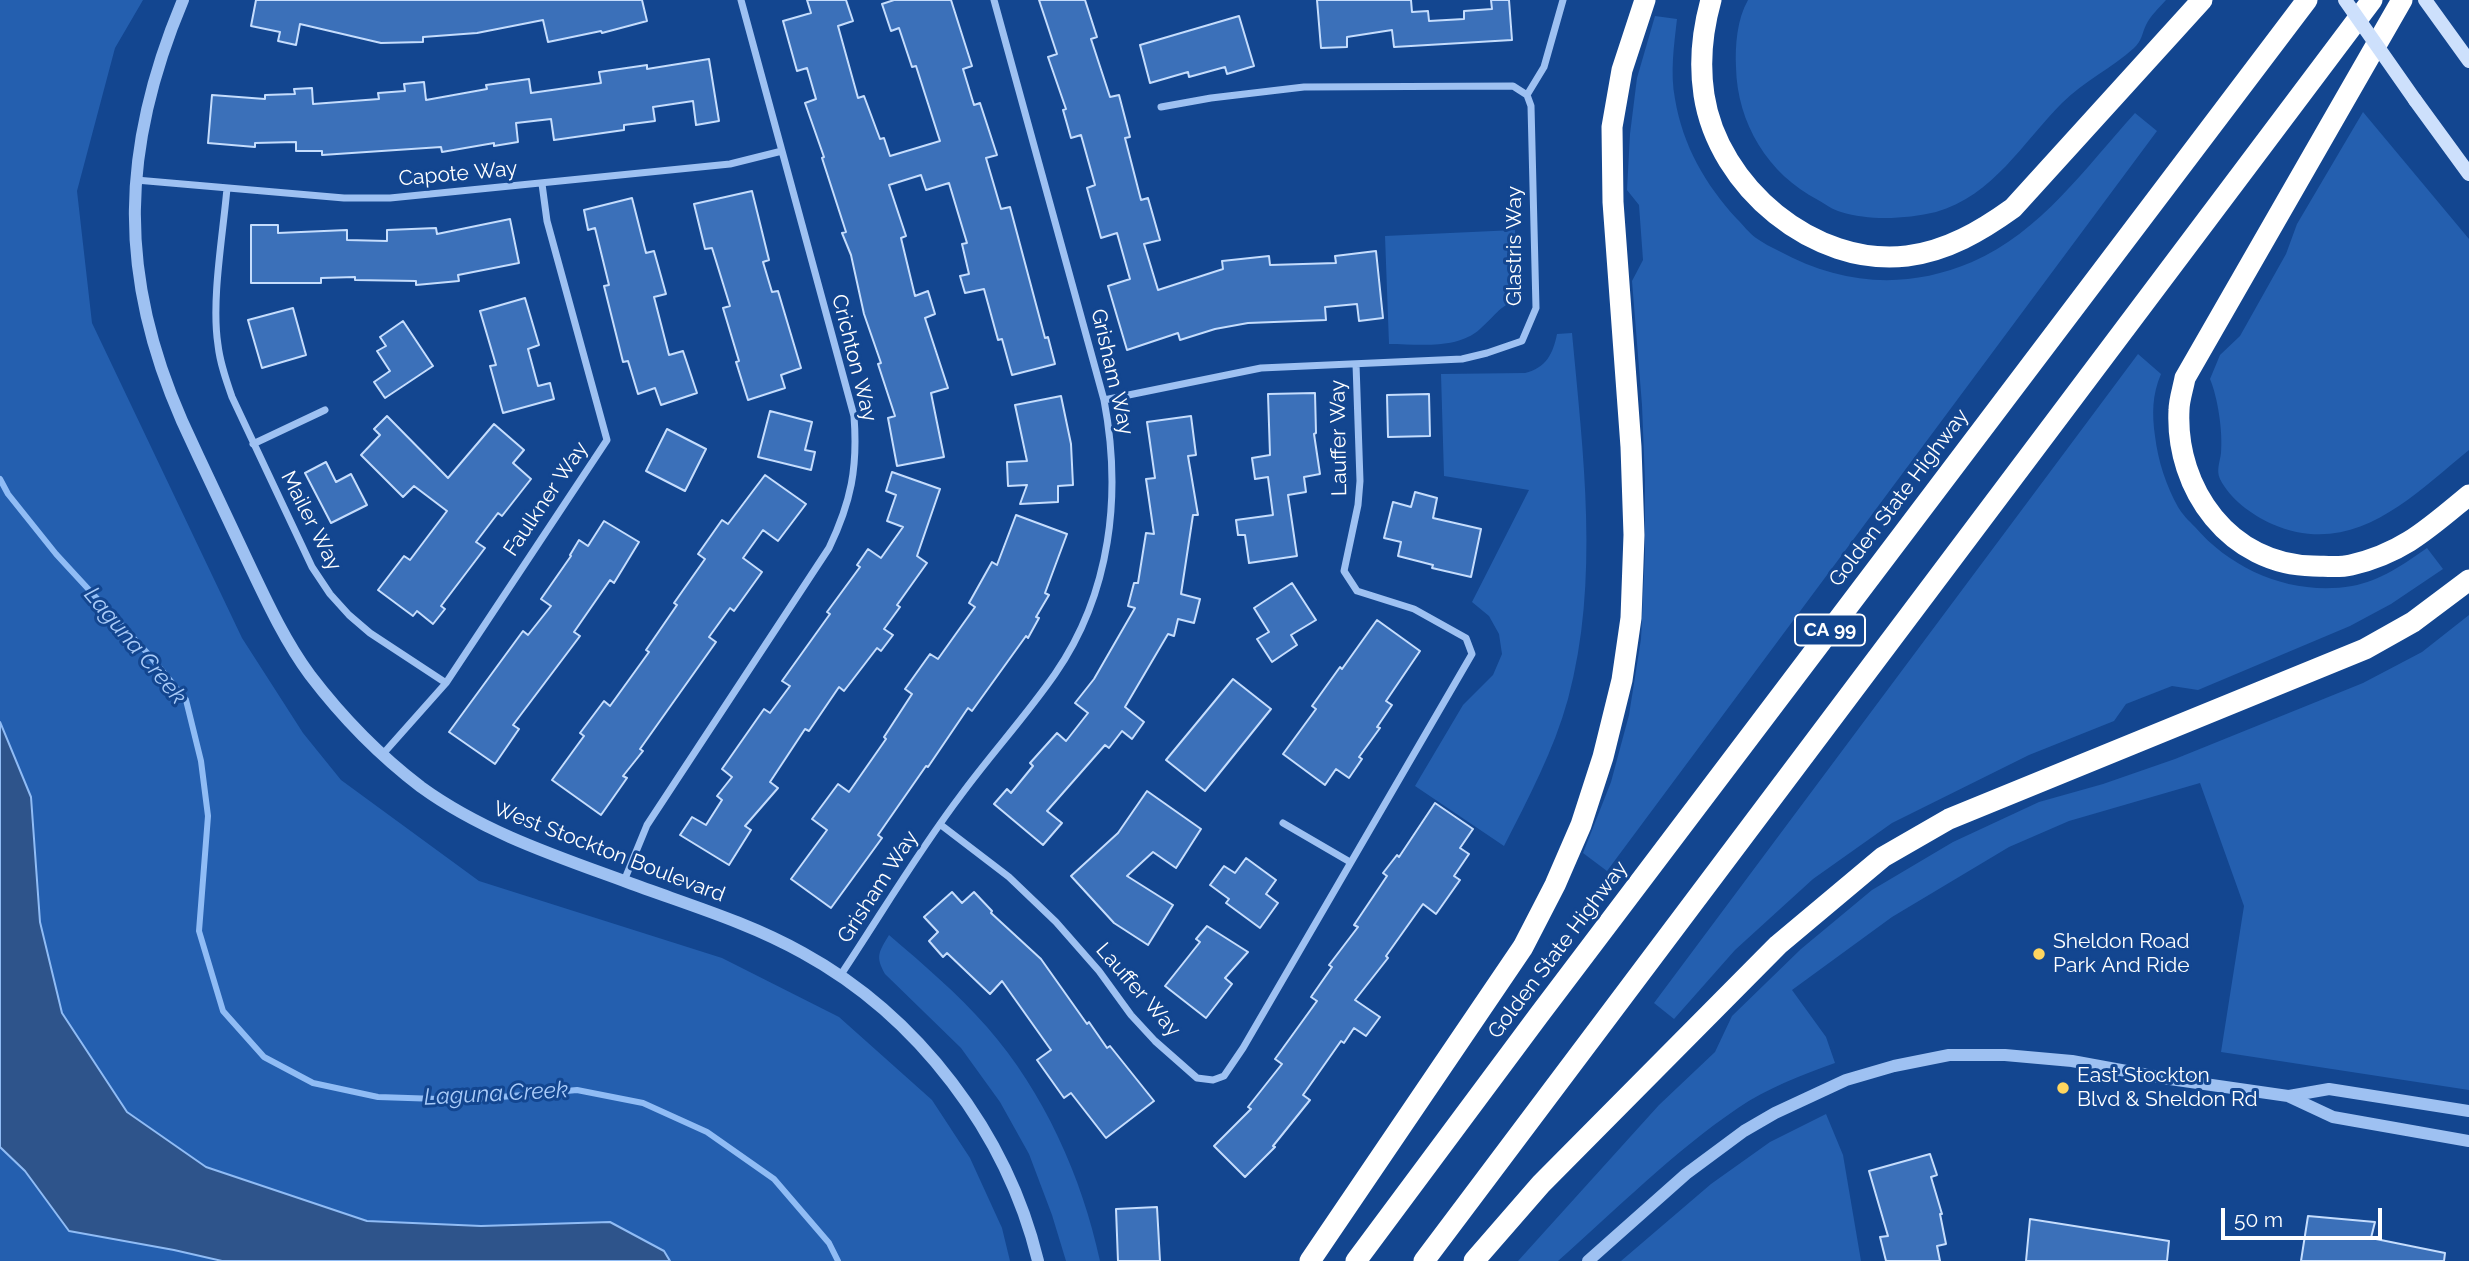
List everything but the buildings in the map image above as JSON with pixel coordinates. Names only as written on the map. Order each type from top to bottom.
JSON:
[{"type":"highway","points":[[1310,1261],[1523,947],[1555,885],[1581,825],[1604,757],[1622,680],[1631,618],[1634,535],[1631,447],[1613,202],[1612,127],[1622,71],[1644,0]]},
{"type":"highway","points":[[1711,0],[1703,32],[1701,61],[1704,97],[1714,130],[1729,160],[1748,188],[1776,216],[1804,234],[1834,247],[1868,256],[1907,256],[1942,248],[1983,230],[2013,208],[2202,0]]},
{"type":"highway","name":"Golden State Highway","points":[[1356,1261],[2306,0]]},
{"type":"highway","name":"CA 99","points":[[1424,1261],[2372,0]]},
{"type":"highway","points":[[2402,0],[2185,378],[2179,409],[2181,443],[2190,477],[2203,503],[2223,529],[2249,549],[2278,562],[2307,566],[2348,566],[2381,556],[2414,540],[2469,495]]},
{"type":"highway","points":[[1474,1261],[1541,1184],[1778,945],[1883,857],[1960,814],[2365,649],[2413,622],[2469,580]]},
{"type":"main road","points":[[2345,0],[2469,174]]},
{"type":"main road","points":[[2425,0],[2469,61]]},
{"type":"street","name":"West Stockton Boulevard","points":[[183,0],[163,47],[149,96],[139,147],[135,232],[141,291],[152,342],[168,391],[277,622],[308,673],[345,719],[382,755],[422,788],[466,816],[512,839],[758,930],[804,953],[840,976],[880,1007],[912,1036],[971,1109],[997,1153],[1019,1200],[1038,1261]]},
{"type":"street","name":"Crichton Way","points":[[624,881],[647,825],[829,548],[844,517],[853,484],[856,450],[853,416],[741,0]]},
{"type":"street","name":"Grisham Way","points":[[840,976],[940,825],[1057,671],[1080,631],[1097,589],[1113,511],[1113,463],[1104,400],[994,0]]},
{"type":"street","points":[[1161,107],[1304,87],[1513,86],[1527,95],[1545,67],[1563,0]]},
{"type":"street","name":"Glastris Way","points":[[1104,400],[1261,368],[1462,359],[1522,341],[1536,308],[1531,106],[1527,95]]},
{"type":"street","name":"Capote Way","points":[[136,180],[344,198],[390,198],[730,164],[782,151]]},
{"type":"street","name":"Faulkner Way","points":[[382,755],[446,683],[607,440],[547,221],[542,184]]},
{"type":"street","name":"Mailer Way","points":[[227,188],[216,315],[217,343],[232,397],[312,567],[330,594],[370,633],[446,683]]},
{"type":"street","name":"Lauffer Way","points":[[940,825],[1009,877],[1056,922],[1155,1041],[1197,1078],[1213,1080],[1224,1076],[1243,1048],[1472,654],[1466,638],[1414,608],[1357,591],[1343,571],[1358,505],[1360,481],[1356,364]]},
{"type":"street","points":[[253,444],[325,410]]},
{"type":"street","points":[[1283,823],[1350,862]]},
{"type":"street","points":[[1588,1261],[1686,1174],[1744,1131],[1822,1090],[1894,1066],[1949,1055],[2005,1055],[2072,1061],[2288,1096],[2333,1116],[2469,1141]]},
{"type":"street","points":[[2288,1096],[2329,1089],[2469,1111]]},
{"type":"shaded area","points":[[0,0],[143,0],[115,48],[77,191],[92,323],[242,638],[303,733],[341,780],[479,881],[722,958],[839,1017],[932,1100],[970,1158],[1002,1228],[1010,1261],[670,1261],[664,1251],[481,1226],[367,1221],[206,1167],[127,1112],[62,1013],[40,922],[31,797],[0,722]]},
{"type":"shaded area","points":[[1748,0],[2166,0],[2152,15],[2137,45],[2062,103],[1991,181],[1974,194],[1936,212],[1888,218],[1852,215],[1829,207],[1784,176],[1759,145],[1742,108],[1736,67],[1741,16]]},
{"type":"shaded area","points":[[1655,16],[1677,19],[1673,79],[1679,116],[1697,163],[1725,206],[1761,242],[1803,262],[1850,277],[1899,280],[1923,277],[1972,262],[2020,234],[2041,216],[2135,113],[2157,131],[1607,871],[1583,853],[1611,782],[1629,715],[1641,639],[1645,481],[1632,281],[1643,260],[1639,205],[1627,190],[1637,78]]},
{"type":"shaded area","points":[[2363,112],[2469,239],[2469,450],[2425,487],[2379,518],[2354,529],[2329,534],[2301,533],[2257,516],[2242,506],[2224,486],[2218,472],[2221,445],[2219,415],[2210,379],[2220,355],[2240,336],[2286,254],[2297,224]]},
{"type":"shaded area","points":[[1515,230],[1518,299],[1501,309],[1471,336],[1460,340],[1437,344],[1389,344],[1385,236]]},
{"type":"shaded area","points":[[1572,333],[1584,470],[1584,609],[1568,699],[1540,774],[1504,846],[1415,786],[1463,705],[1493,675],[1502,654],[1499,634],[1489,616],[1472,602],[1529,490],[1444,476],[1441,374],[1532,371],[1547,359],[1557,334]]},
{"type":"shaded area","points":[[2138,354],[2161,374],[2154,397],[2153,420],[2158,455],[2170,490],[2186,517],[2210,543],[2227,556],[2266,577],[2308,587],[2330,588],[2362,584],[2391,571],[2427,548],[2443,569],[2391,604],[2350,626],[2198,690],[2172,686],[2126,704],[2114,721],[2029,755],[1892,823],[1813,879],[1735,950],[1674,1019],[1654,1003]]},
{"type":"shaded area","points":[[2469,615],[2469,1090],[2221,1052],[2244,906],[2200,783],[2069,821],[2009,847],[1892,917],[1792,990],[1826,1037],[1835,1063],[1761,1094],[1714,1125],[1668,1162],[1558,1261],[1518,1261],[1659,1105],[1715,1052],[1732,1016],[1801,949],[1872,890],[1953,842],[2039,802],[2103,784],[2175,759],[2363,683],[2422,652]]},
{"type":"shaded area","points":[[0,722],[31,797],[40,922],[62,1013],[127,1112],[206,1167],[367,1221],[481,1226],[610,1222],[664,1251],[670,1261],[222,1261],[69,1231],[25,1171],[0,1147]]},
{"type":"shaded area","points":[[889,935],[976,1014],[1026,1079],[1043,1107],[1071,1167],[1083,1198],[1100,1261],[1066,1261],[1029,1154],[1000,1102],[961,1048],[885,974],[880,963],[880,954]]},
{"type":"shaded area","points":[[1826,1114],[1843,1155],[1861,1261],[1621,1261],[1711,1184],[1770,1142]]},
{"type":"shaded area","points":[[0,1147],[25,1171],[69,1231],[222,1261],[0,1261]]},
{"type":"waterway","name":"Laguna Creek","points":[[0,479],[8,494],[56,554],[150,656],[186,700],[201,761],[208,816],[199,931],[223,1011],[264,1057],[313,1083],[378,1097],[468,1100],[577,1090],[643,1103],[707,1132],[774,1179],[829,1243],[838,1261]]},
{"type":"place","name":"Sheldon Road Park And Ride","points":[[2039,954]]},
{"type":"place","name":"East Stockton Blvd & Sheldon Rd","points":[[2063,1088]]}]
